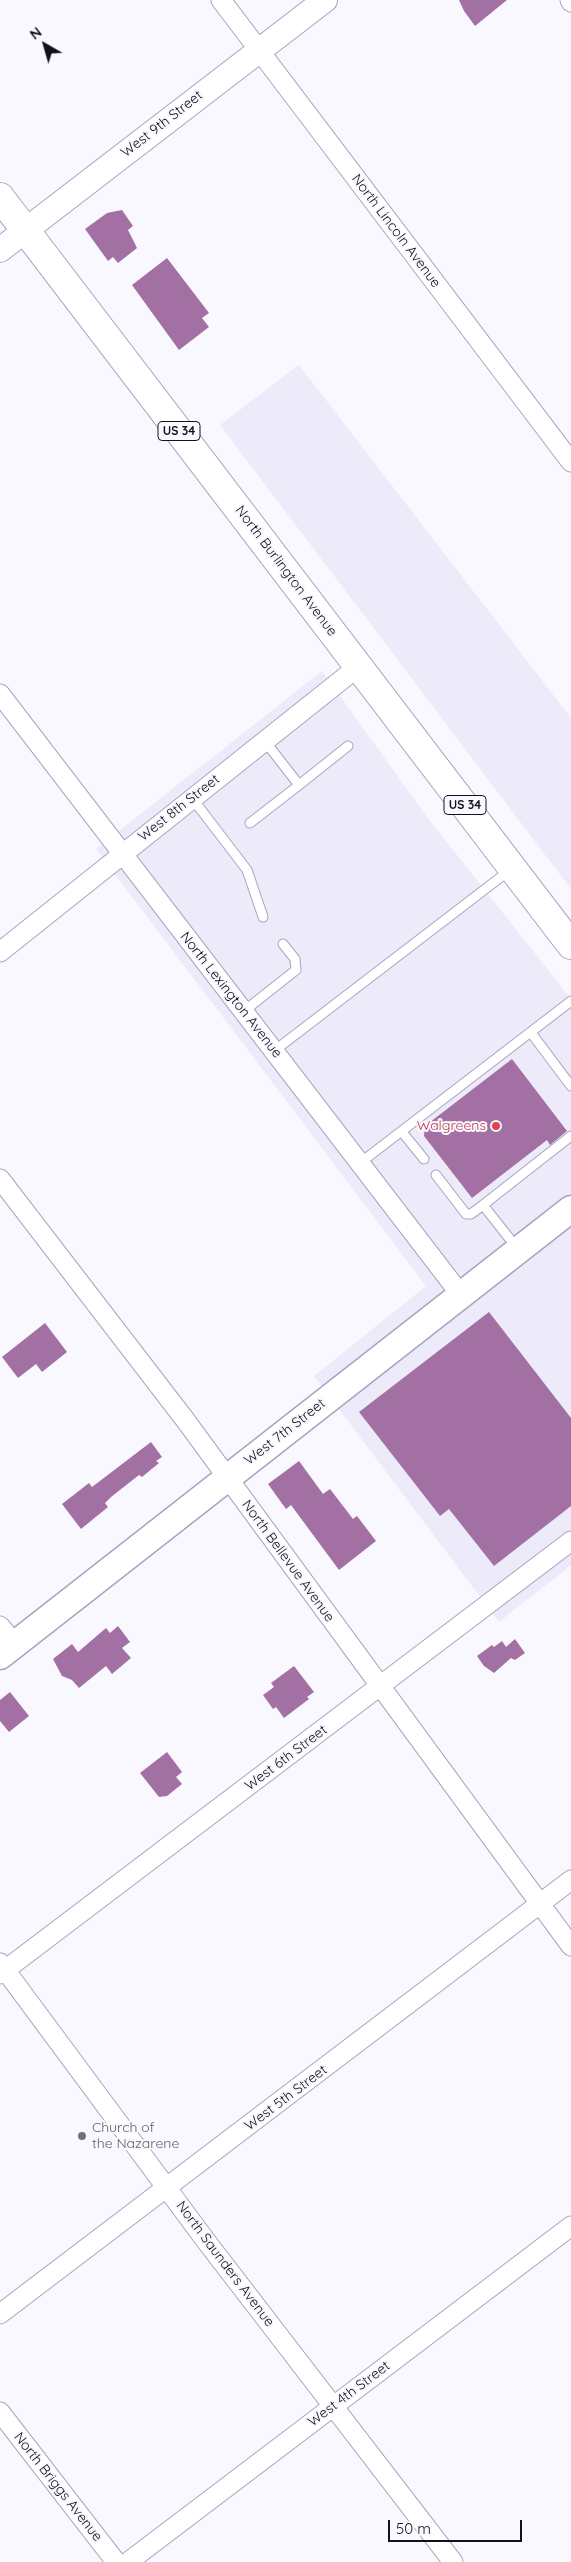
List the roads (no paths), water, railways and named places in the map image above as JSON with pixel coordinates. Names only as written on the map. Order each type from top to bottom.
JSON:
[{"type":"highway","name":"North Burlington Avenue","points":[[0,197],[571,945]]},
{"type":"main road","name":"West 7th Street","points":[[5,1642],[227,1478],[571,1209]]},
{"type":"street","name":"North Lincoln Avenue","points":[[221,0],[571,462]]},
{"type":"street","name":"West 9th Street","points":[[0,250],[325,0]]},
{"type":"street","name":"West 8th Street","points":[[0,952],[359,666]]},
{"type":"street","name":"North Lexington Avenue","points":[[0,694],[461,1295]]},
{"type":"street","name":"North Bellevue Avenue","points":[[0,1179],[227,1478],[571,1946]]},
{"type":"street","name":"West 6th Street","points":[[2,1969],[381,1686],[571,1541]]},
{"type":"street","name":"West 5th Street","points":[[0,2314],[571,1880]]},
{"type":"street","name":"North Saunders Avenue","points":[[2,1969],[453,2562]]},
{"type":"street","name":"West 4th Street","points":[[128,2562],[571,2226]]},
{"type":"street","name":"North Briggs Avenue","points":[[0,2412],[116,2562]]},
{"type":"lane","points":[[264,740],[299,784]]},
{"type":"lane","points":[[250,823],[348,746]]},
{"type":"lane","points":[[192,798],[247,870],[263,917]]},
{"type":"lane","points":[[274,1051],[513,868]]},
{"type":"lane","points":[[244,1011],[296,970],[295,959],[284,944]]},
{"type":"lane","points":[[360,1163],[571,1001]]},
{"type":"lane","points":[[532,1034],[571,1086]]},
{"type":"lane","points":[[402,1132],[424,1159]]},
{"type":"lane","points":[[436,1175],[466,1214],[471,1214],[571,1136]]},
{"type":"lane","points":[[483,1205],[518,1250]]},
{"type":"place","name":"Walgreens","points":[[496,1126]]},
{"type":"place","name":"Church of the Nazarene","points":[[82,2136]]}]
